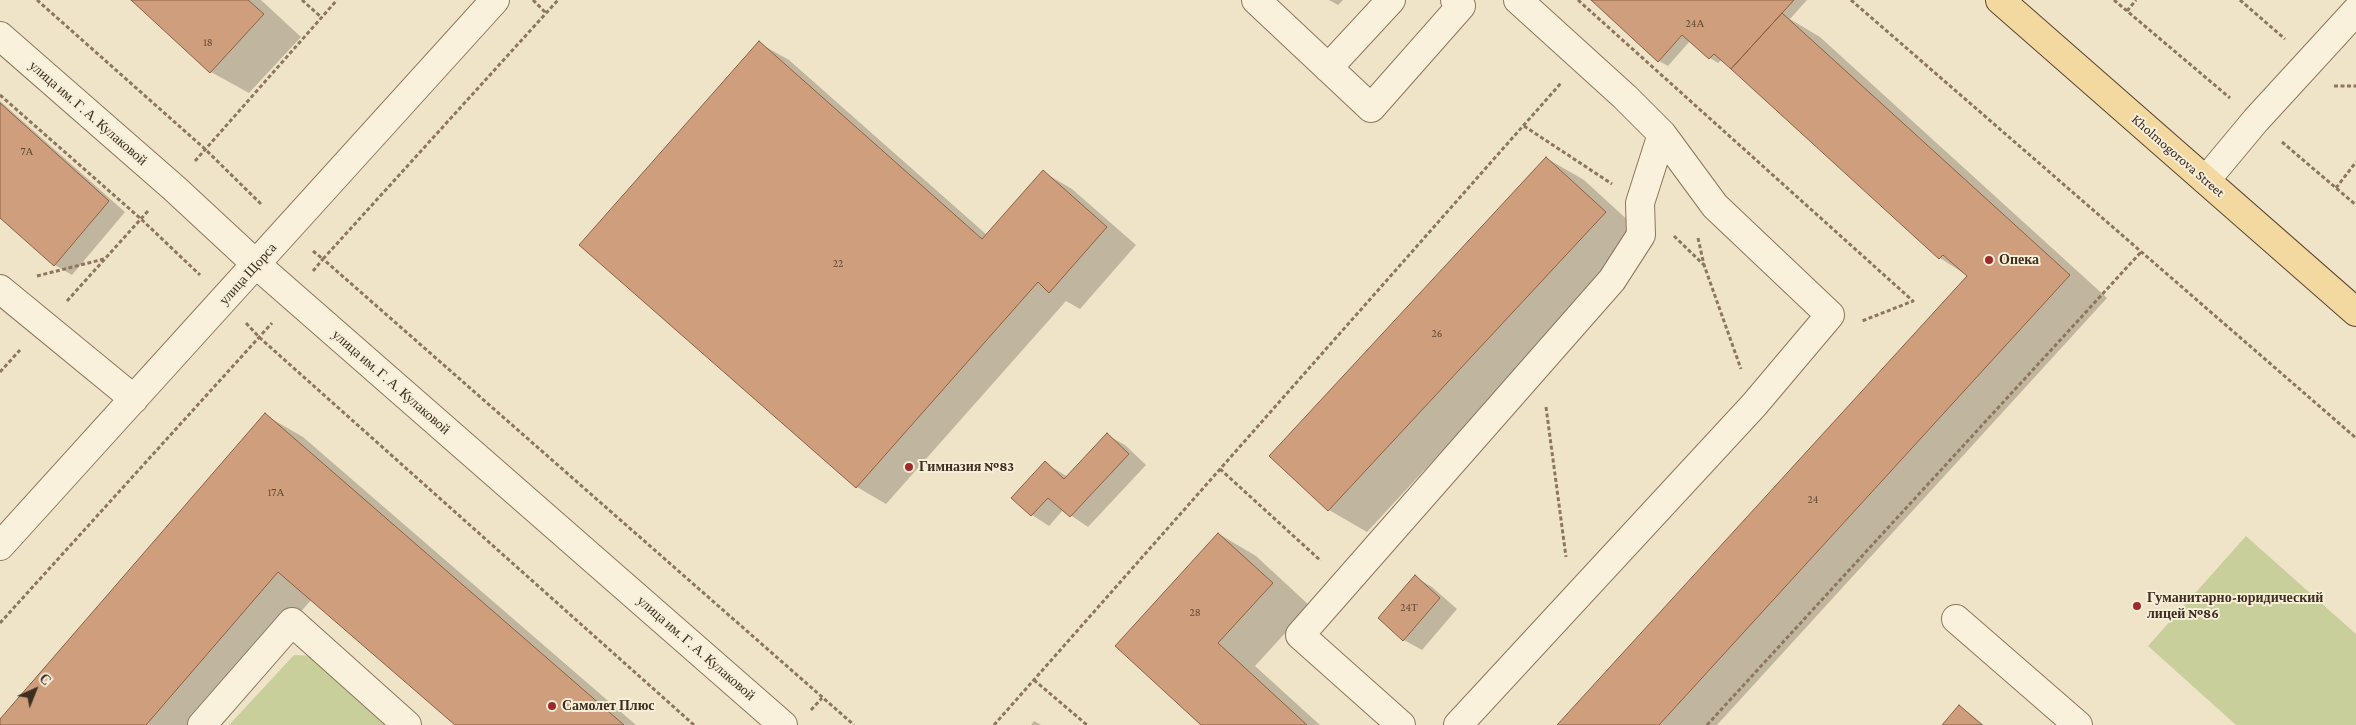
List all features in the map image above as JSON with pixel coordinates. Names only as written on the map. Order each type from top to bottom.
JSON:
[{"type":"main road","name":"Kholmogorova Street","points":[[2000,0],[2356,312]]},
{"type":"street","name":"улица Щорса","points":[[0,546],[257,265],[377,128],[495,0]]},
{"type":"street","points":[[1256,0],[1371,108],[1461,2]]},
{"type":"street","points":[[1328,68],[1391,0]]},
{"type":"street","points":[[1458,725],[1754,405],[1830,315],[1715,206],[1662,134],[1584,58],[1518,0]]},
{"type":"street","points":[[2206,180],[2356,11]]},
{"type":"street","name":"улица им. Г. А. Кулаковой","points":[[0,36],[174,188],[257,265],[783,725]]},
{"type":"street","points":[[1401,725],[1300,635],[1531,369],[1612,280],[1641,235],[1640,202],[1662,134]]},
{"type":"street","points":[[0,289],[134,399]]},
{"type":"street","points":[[1956,619],[2078,725]]},
{"type":"street","points":[[202,725],[292,622],[407,725]]},
{"type":"path","points":[[37,0],[205,149]]},
{"type":"path","points":[[302,0],[321,17]]},
{"type":"path","points":[[533,0],[546,13],[558,0]]},
{"type":"path","points":[[1578,0],[1913,301],[1858,322]]},
{"type":"path","points":[[1851,0],[2356,438]]},
{"type":"path","points":[[2127,11],[2136,0]]},
{"type":"path","points":[[2240,0],[2310,62]]},
{"type":"path","points":[[994,725],[1610,29]]},
{"type":"path","points":[[0,95],[142,218]]},
{"type":"path","points":[[2336,188],[2356,162]]},
{"type":"path","points":[[1715,206],[1697,232],[1704,265],[1754,405]]},
{"type":"path","points":[[1707,725],[2141,252]]},
{"type":"path","points":[[29,278],[105,259]]},
{"type":"path","points":[[0,623],[260,338],[322,259],[854,725]]},
{"type":"path","points":[[260,338],[694,725]]},
{"type":"path","points":[[1531,369],[1546,408],[1572,603]]},
{"type":"path","points":[[1220,469],[1345,583]]},
{"type":"path","points":[[1034,680],[1087,725]]},
{"type":"green space","points":[[2246,536],[2356,634],[2356,725],[2236,725],[2148,646]]},
{"type":"green space","points":[[294,655],[317,656],[391,725],[229,725]]},
{"type":"building","points":[[131,0],[248,0],[264,14],[210,73]]},
{"type":"building","points":[[1591,0],[1794,0],[1731,69],[1714,54],[1709,59],[1682,35],[1658,62]]},
{"type":"building","points":[[1782,13],[2070,275],[1659,725],[1557,725],[1967,276],[1943,255],[1939,259],[1731,69]]},
{"type":"building","points":[[759,41],[982,239],[1043,170],[1107,227],[1049,293],[1038,282],[856,488],[579,245]]},
{"type":"building","points":[[0,103],[109,201],[54,266],[0,218]]},
{"type":"building","points":[[1546,157],[1606,212],[1328,511],[1269,456]]},
{"type":"building","points":[[265,413],[624,725],[455,725],[278,572],[146,725],[0,725],[0,719]]},
{"type":"building","points":[[1107,433],[1129,454],[1070,517],[1048,498],[1031,516],[1011,498],[1045,461],[1064,479]]},
{"type":"building","points":[[1218,533],[1273,583],[1218,643],[1307,725],[1201,725],[1115,646]]},
{"type":"building","points":[[1415,575],[1440,598],[1403,641],[1378,618]]},
{"type":"building","points":[[1959,705],[1982,725],[1942,725]]},
{"type":"place","name":"Опека","points":[[1989,260]]},
{"type":"place","name":"Гимназия №83","points":[[909,467]]},
{"type":"place","name":"Гуманитарно-юридический лицей №86","points":[[2137,606]]},
{"type":"place","name":"Самолет Плюс","points":[[552,706]]}]
